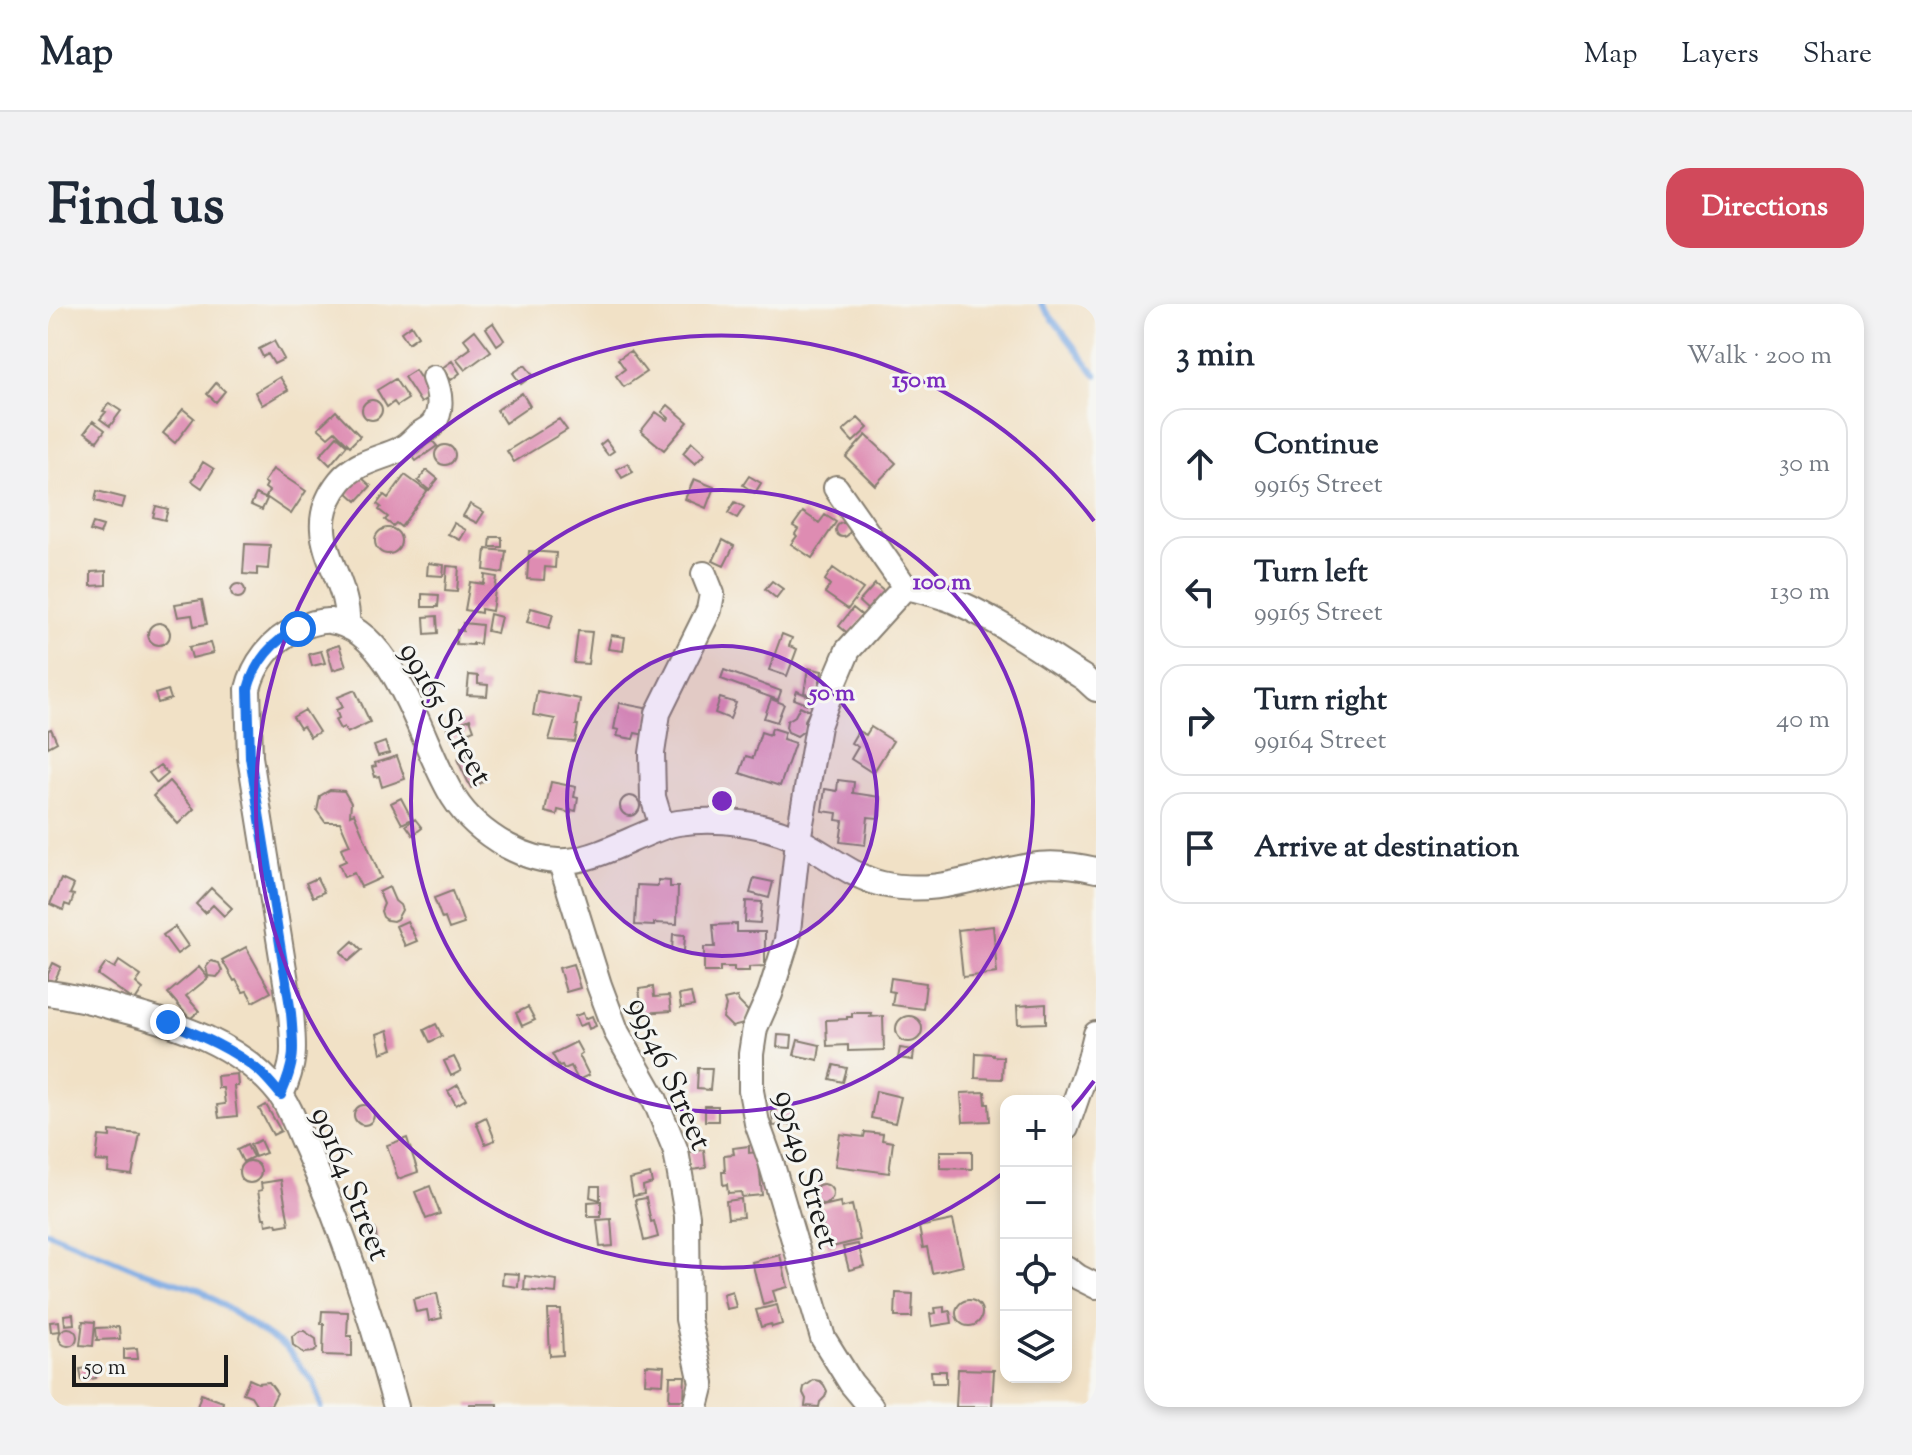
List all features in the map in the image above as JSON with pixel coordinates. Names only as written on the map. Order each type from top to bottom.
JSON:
[{"type":"street","points":[[281,1095],[293,1062],[294,1046],[250,757],[250,678],[265,654],[286,634],[319,622],[331,621],[347,626],[345,599],[323,536],[328,505],[340,481],[351,470],[403,449],[434,424],[441,393],[434,378]]},
{"type":"street","points":[[836,488],[905,587],[959,603],[1000,625],[1084,678],[1096,689]]},
{"type":"street","points":[[662,827],[653,797],[652,753],[658,713],[709,610],[712,594],[704,574]]},
{"type":"street","name":"99549 Street","points":[[871,1407],[851,1383],[823,1338],[757,1123],[751,1091],[751,1054],[755,1028],[770,994],[787,940],[798,840],[818,726],[848,650],[905,587]]},
{"type":"street","name":"99165 Street","points":[[347,626],[378,649],[391,667],[454,800],[488,835],[533,857],[561,863],[592,858],[662,827],[713,820],[757,826],[798,840],[863,877],[881,884],[911,888],[963,883],[1031,866],[1056,864],[1096,870]]},
{"type":"street","name":"99546 Street","points":[[561,863],[617,1033],[655,1100],[676,1151],[687,1216],[688,1319],[702,1383],[696,1407]]},
{"type":"street","name":"99164 Street","points":[[48,993],[69,995],[168,1022],[200,1035],[259,1071],[281,1095],[327,1193],[377,1337],[396,1407]]},
{"type":"street","points":[[1072,1111],[1096,1034]]},
{"type":"street","points":[[1072,1272],[1096,1286]]},
{"type":"building","points":[[493,323],[504,340],[497,345],[486,328]]},
{"type":"building","points":[[411,325],[418,336],[408,343],[401,332]]},
{"type":"building","points":[[475,330],[491,351],[465,370],[456,359],[471,348],[464,339]]},
{"type":"building","points":[[274,341],[284,359],[274,364],[268,354],[263,357],[259,349]]},
{"type":"building","points":[[630,351],[646,372],[624,387],[616,376],[625,369],[618,359]]},
{"type":"building","points":[[452,361],[460,373],[451,380],[442,368]]},
{"type":"building","points":[[525,365],[533,375],[521,384],[513,373]]},
{"type":"building","points":[[415,370],[432,396],[421,403],[404,377]]},
{"type":"building","points":[[280,377],[288,390],[262,405],[255,392]]},
{"type":"building","points":[[395,379],[408,399],[397,406],[394,402],[387,407],[377,390]]},
{"type":"building","points":[[216,383],[225,391],[216,402],[207,394]]},
{"type":"building","points":[[522,393],[530,406],[505,423],[497,410]]},
{"type":"building","points":[[368,400],[376,400],[382,410],[376,420],[368,420],[362,414],[362,406]]},
{"type":"building","points":[[109,403],[121,411],[110,426],[100,419]]},
{"type":"building","points":[[668,405],[688,422],[664,450],[641,431],[656,412],[667,420],[669,418],[662,412]]},
{"type":"building","points":[[183,409],[194,418],[175,443],[163,433]]},
{"type":"building","points":[[336,411],[360,436],[350,446],[335,431],[328,437],[318,428]]},
{"type":"building","points":[[858,418],[868,428],[853,442],[843,431]]},
{"type":"building","points":[[559,419],[567,430],[514,462],[507,451]]},
{"type":"building","points":[[93,421],[105,430],[97,441],[85,432]]},
{"type":"building","points":[[866,435],[896,463],[875,485],[846,457]]},
{"type":"building","points":[[337,436],[347,445],[330,465],[320,455]]},
{"type":"building","points":[[429,437],[437,446],[416,461],[409,452]]},
{"type":"building","points":[[606,440],[614,451],[608,455],[600,445]]},
{"type":"building","points":[[692,442],[705,454],[695,464],[683,453]]},
{"type":"building","points":[[441,445],[449,445],[455,455],[449,465],[441,465],[435,459],[435,451]]},
{"type":"building","points":[[203,462],[214,469],[202,488],[192,481]]},
{"type":"building","points":[[628,463],[633,472],[622,478],[617,469]]},
{"type":"building","points":[[273,469],[306,491],[291,514],[266,497],[269,491],[264,482]]},
{"type":"building","points":[[427,470],[438,479],[429,490],[418,481]]},
{"type":"building","points":[[405,475],[427,491],[401,527],[396,523],[393,526],[385,520],[388,517],[377,504],[384,495],[388,498]]},
{"type":"building","points":[[749,476],[761,483],[755,493],[743,485]]},
{"type":"building","points":[[361,477],[371,486],[357,501],[347,492]]},
{"type":"building","points":[[694,479],[714,487],[706,508],[685,499]]},
{"type":"building","points":[[97,491],[125,498],[122,508],[95,501]]},
{"type":"building","points":[[256,494],[267,499],[262,510],[251,505]]},
{"type":"building","points":[[735,502],[744,507],[737,518],[728,513]]},
{"type":"building","points":[[470,504],[484,512],[477,523],[463,516]]},
{"type":"building","points":[[156,506],[168,509],[165,520],[153,517]]},
{"type":"building","points":[[803,512],[819,523],[825,515],[836,522],[812,558],[791,544],[798,529],[793,526]]},
{"type":"building","points":[[93,523],[103,526],[100,534],[90,531]]},
{"type":"building","points":[[454,523],[466,530],[460,540],[448,534]]},
{"type":"building","points":[[843,523],[850,530],[843,537],[836,530]]},
{"type":"building","points":[[388,528],[397,532],[401,541],[397,550],[388,554],[379,550],[375,541],[379,532]]},
{"type":"building","points":[[491,537],[502,537],[502,547],[490,547]]},
{"type":"building","points":[[723,540],[734,546],[724,566],[713,561]]},
{"type":"building","points":[[245,544],[270,545],[268,569],[257,568],[257,575],[243,574]]},
{"type":"building","points":[[486,549],[506,551],[503,573],[484,570]]},
{"type":"building","points":[[529,551],[556,553],[555,568],[545,567],[544,580],[527,579]]},
{"type":"building","points":[[428,563],[444,565],[443,576],[427,575]]},
{"type":"building","points":[[447,566],[459,567],[457,592],[445,591]]},
{"type":"building","points":[[833,568],[863,589],[848,609],[825,593],[830,585],[825,580]]},
{"type":"building","points":[[106,571],[106,585],[91,586],[91,572]]},
{"type":"building","points":[[485,575],[497,577],[492,611],[481,609],[481,613],[465,610],[470,582],[484,584]]},
{"type":"building","points":[[772,581],[783,589],[776,598],[765,589]]},
{"type":"building","points":[[238,584],[245,591],[238,598],[231,591]]},
{"type":"building","points":[[875,584],[886,593],[869,611],[859,602]]},
{"type":"building","points":[[422,594],[439,595],[438,607],[422,607]]},
{"type":"building","points":[[202,600],[207,624],[194,626],[192,615],[178,617],[175,604]]},
{"type":"building","points":[[531,608],[553,614],[549,628],[527,622]]},
{"type":"building","points":[[853,608],[864,617],[850,635],[839,626]]},
{"type":"building","points":[[490,614],[501,617],[497,633],[487,631]]},
{"type":"building","points":[[437,616],[438,633],[425,634],[424,617]]},
{"type":"building","points":[[159,623],[167,626],[170,634],[167,642],[159,645],[151,642],[148,634],[151,626]]},
{"type":"building","points":[[463,623],[482,625],[480,644],[456,644],[457,630],[463,631]]},
{"type":"building","points":[[578,631],[592,632],[588,664],[574,663]]},
{"type":"building","points":[[782,634],[792,638],[789,646],[797,649],[787,676],[769,670]]},
{"type":"building","points":[[611,635],[625,637],[623,651],[608,649]]},
{"type":"building","points":[[210,643],[213,653],[192,658],[189,647]]},
{"type":"building","points":[[339,645],[346,666],[333,670],[327,649]]},
{"type":"building","points":[[321,651],[325,663],[312,666],[309,654]]},
{"type":"building","points":[[808,668],[822,671],[817,695],[804,693]]},
{"type":"building","points":[[724,670],[781,691],[778,700],[721,679]]},
{"type":"building","points":[[469,675],[478,676],[478,684],[488,685],[487,696],[467,695]]},
{"type":"building","points":[[168,690],[171,699],[158,703],[155,694]]},
{"type":"building","points":[[355,690],[370,722],[347,733],[344,727],[340,729],[335,720],[339,718],[336,710],[343,707],[338,697]]},
{"type":"building","points":[[537,691],[580,699],[575,742],[549,740],[555,719],[533,715]]},
{"type":"building","points":[[797,691],[818,700],[815,707],[794,699]]},
{"type":"building","points":[[720,698],[736,703],[730,719],[715,713]]},
{"type":"building","points":[[771,699],[784,704],[777,722],[764,718]]},
{"type":"building","points":[[619,703],[650,709],[645,735],[635,733],[633,739],[617,736],[619,730],[614,729]]},
{"type":"building","points":[[800,706],[810,711],[805,720],[805,730],[797,736],[788,732],[786,727],[787,721],[795,716]]},
{"type":"building","points":[[305,710],[319,732],[310,737],[293,717]]},
{"type":"building","points":[[470,719],[474,730],[452,739],[447,728]]},
{"type":"building","points":[[871,727],[893,741],[873,773],[851,759],[858,747],[851,743],[858,731],[866,735]]},
{"type":"building","points":[[772,728],[785,732],[783,739],[795,743],[780,786],[740,773],[746,756],[753,758],[761,732],[770,735]]},
{"type":"building","points":[[51,729],[57,742],[48,747],[48,730]]},
{"type":"building","points":[[385,742],[389,753],[378,756],[374,746]]},
{"type":"building","points":[[469,754],[483,782],[471,788],[457,759]]},
{"type":"building","points":[[397,756],[405,779],[382,787],[372,767],[376,766],[375,763]]},
{"type":"building","points":[[160,765],[168,774],[157,783],[149,773]]},
{"type":"building","points":[[838,780],[854,782],[853,793],[880,797],[878,818],[868,817],[865,845],[840,842],[843,821],[836,820],[837,813],[822,811],[825,789],[837,791]]},
{"type":"building","points":[[169,781],[194,809],[178,824],[153,796]]},
{"type":"building","points":[[551,782],[576,787],[576,811],[558,810],[557,815],[545,812]]},
{"type":"building","points":[[330,790],[344,791],[351,803],[350,815],[354,813],[381,878],[361,887],[354,873],[344,877],[339,864],[346,861],[341,848],[350,845],[340,822],[325,822],[317,811],[320,796]]},
{"type":"building","points":[[630,796],[637,799],[640,806],[637,813],[630,816],[623,813],[620,806],[623,799]]},
{"type":"building","points":[[401,798],[412,819],[402,824],[391,803]]},
{"type":"building","points":[[415,819],[422,828],[413,835],[406,825]]},
{"type":"building","points":[[317,878],[324,892],[313,897],[306,883]]},
{"type":"building","points":[[754,878],[773,882],[769,898],[750,893]]},
{"type":"building","points":[[61,879],[74,885],[70,906],[65,904],[63,910],[50,904]]},
{"type":"building","points":[[658,880],[670,881],[670,887],[678,887],[677,924],[635,925],[637,885],[658,886]]},
{"type":"building","points":[[389,887],[402,910],[393,921],[383,917],[381,911],[384,904],[379,892]]},
{"type":"building","points":[[211,888],[232,908],[224,916],[213,905],[205,913],[196,904]]},
{"type":"building","points":[[452,891],[464,924],[449,929],[434,898]]},
{"type":"building","points":[[746,901],[762,902],[760,923],[745,922]]},
{"type":"building","points":[[407,921],[417,941],[405,946],[396,926]]},
{"type":"building","points":[[737,924],[737,932],[765,932],[765,966],[749,967],[749,971],[720,967],[720,972],[704,972],[704,947],[715,947],[713,925]]},
{"type":"building","points":[[993,926],[997,973],[963,977],[958,930]]},
{"type":"building","points":[[175,927],[188,946],[177,954],[163,935]]},
{"type":"building","points":[[673,934],[685,935],[684,951],[672,950]]},
{"type":"building","points":[[353,941],[362,950],[349,961],[341,952]]},
{"type":"building","points":[[246,947],[271,992],[253,1002],[247,991],[243,992],[234,981],[222,960]]},
{"type":"building","points":[[119,961],[141,976],[136,983],[143,989],[135,1001],[98,975],[106,963],[115,968]]},
{"type":"building","points":[[211,961],[219,963],[222,971],[217,977],[208,976],[206,967]]},
{"type":"building","points":[[53,963],[61,967],[54,982],[48,979]]},
{"type":"building","points":[[573,964],[580,988],[566,992],[559,968]]},
{"type":"building","points":[[199,967],[208,978],[186,996],[199,1011],[190,1019],[168,993]]},
{"type":"building","points":[[891,978],[926,983],[923,1009],[892,1005],[894,992],[889,991]]},
{"type":"building","points":[[653,987],[654,997],[669,996],[671,1011],[642,1013],[639,989]]},
{"type":"building","points":[[691,993],[694,1006],[681,1008],[679,995]]},
{"type":"building","points":[[737,997],[748,1011],[744,1024],[732,1027],[723,1018],[724,1000]]},
{"type":"building","points":[[1046,1004],[1046,1023],[1018,1024],[1017,1006]]},
{"type":"building","points":[[528,1007],[535,1020],[522,1026],[516,1013]]},
{"type":"building","points":[[583,1013],[585,1019],[592,1016],[596,1026],[589,1029],[587,1023],[579,1026],[575,1016]]},
{"type":"building","points":[[852,1013],[883,1016],[884,1050],[848,1051],[848,1045],[827,1046],[826,1020],[847,1019],[852,1017]]},
{"type":"building","points":[[909,1016],[918,1020],[922,1029],[918,1038],[909,1042],[900,1038],[896,1029],[900,1020]]},
{"type":"building","points":[[436,1024],[442,1036],[430,1042],[424,1030]]},
{"type":"building","points":[[388,1030],[393,1049],[381,1053],[377,1034]]},
{"type":"building","points":[[778,1035],[792,1036],[791,1048],[777,1047]]},
{"type":"building","points":[[798,1040],[820,1045],[818,1060],[794,1055]]},
{"type":"building","points":[[576,1042],[589,1075],[578,1080],[571,1066],[564,1069],[562,1065],[559,1066],[552,1054]]},
{"type":"building","points":[[900,1048],[914,1050],[913,1060],[898,1058]]},
{"type":"building","points":[[976,1053],[1003,1057],[1002,1079],[975,1078]]},
{"type":"building","points":[[454,1057],[461,1071],[451,1076],[444,1061]]},
{"type":"building","points":[[834,1065],[847,1068],[843,1082],[830,1079]]},
{"type":"building","points":[[698,1068],[712,1068],[710,1090],[697,1089]]},
{"type":"building","points":[[237,1074],[238,1086],[234,1086],[237,1116],[219,1118],[217,1105],[225,1104],[223,1088],[218,1088],[217,1076]]},
{"type":"building","points":[[458,1085],[466,1099],[456,1105],[448,1091]]},
{"type":"building","points":[[876,1091],[901,1097],[895,1123],[871,1118]]},
{"type":"building","points":[[985,1092],[990,1121],[963,1122],[961,1093]]},
{"type":"building","points":[[789,1102],[790,1109],[793,1108],[794,1124],[773,1126],[772,1110],[777,1110],[777,1104]]},
{"type":"building","points":[[266,1105],[281,1131],[273,1135],[259,1109]]},
{"type":"building","points":[[360,1105],[368,1105],[374,1115],[368,1125],[360,1125],[354,1119],[354,1111]]},
{"type":"building","points":[[705,1106],[718,1106],[718,1121],[705,1121]]},
{"type":"building","points":[[486,1117],[495,1140],[485,1144],[476,1122]]},
{"type":"building","points":[[110,1131],[140,1134],[132,1175],[108,1172],[109,1162],[96,1161],[99,1136],[110,1137]]},
{"type":"building","points":[[865,1132],[883,1134],[882,1140],[893,1142],[889,1173],[835,1166],[840,1134],[864,1137]]},
{"type":"building","points":[[407,1138],[418,1172],[398,1179],[387,1145]]},
{"type":"building","points":[[260,1140],[266,1153],[255,1157],[250,1145]]},
{"type":"building","points":[[247,1145],[253,1157],[243,1162],[237,1150]]},
{"type":"building","points":[[749,1146],[749,1153],[758,1152],[762,1195],[742,1197],[741,1192],[728,1193],[727,1184],[723,1185],[724,1155],[734,1154],[733,1148]]},
{"type":"building","points":[[704,1150],[706,1168],[692,1170],[689,1152]]},
{"type":"building","points":[[940,1151],[972,1151],[972,1169],[940,1168]]},
{"type":"building","points":[[250,1161],[258,1164],[261,1172],[258,1180],[250,1183],[242,1180],[239,1172],[242,1164]]},
{"type":"building","points":[[650,1174],[652,1183],[643,1186],[644,1194],[633,1196],[630,1179]]},
{"type":"building","points":[[281,1180],[289,1224],[266,1225],[258,1191],[262,1190],[261,1183]]},
{"type":"building","points":[[823,1184],[830,1187],[833,1194],[830,1201],[823,1204],[816,1201],[813,1194],[816,1187]]},
{"type":"building","points":[[430,1186],[440,1214],[426,1219],[415,1192]]},
{"type":"building","points":[[591,1186],[600,1186],[600,1200],[590,1197]]},
{"type":"building","points":[[646,1198],[658,1237],[644,1241],[635,1200]]},
{"type":"building","points":[[741,1199],[743,1217],[728,1218],[726,1201]]},
{"type":"building","points":[[601,1201],[601,1217],[588,1217],[588,1202]]},
{"type":"building","points":[[840,1202],[841,1208],[852,1205],[860,1240],[828,1248],[818,1207]]},
{"type":"building","points":[[611,1219],[613,1246],[600,1247],[597,1220]]},
{"type":"building","points":[[953,1220],[963,1266],[932,1273],[919,1227]]},
{"type":"building","points":[[375,1229],[378,1246],[369,1247],[366,1230]]},
{"type":"building","points":[[858,1244],[864,1266],[849,1270],[843,1247]]},
{"type":"building","points":[[780,1255],[788,1287],[773,1291],[776,1301],[763,1305],[752,1262]]},
{"type":"building","points":[[503,1273],[519,1274],[518,1287],[502,1285]]},
{"type":"building","points":[[525,1276],[557,1280],[556,1293],[524,1290]]},
{"type":"building","points":[[732,1291],[736,1307],[726,1309],[723,1294]]},
{"type":"building","points":[[437,1293],[442,1318],[429,1321],[427,1310],[416,1312],[413,1299]]},
{"type":"building","points":[[896,1293],[913,1294],[912,1317],[895,1317]]},
{"type":"building","points":[[969,1300],[979,1303],[982,1313],[979,1323],[969,1326],[959,1323],[956,1313],[959,1303]]},
{"type":"building","points":[[777,1305],[782,1324],[761,1327],[756,1310]]},
{"type":"building","points":[[944,1307],[944,1312],[950,1311],[952,1323],[932,1326],[930,1314],[936,1313],[935,1308]]},
{"type":"building","points":[[548,1310],[561,1310],[563,1355],[550,1356]]},
{"type":"building","points":[[322,1311],[348,1312],[347,1336],[352,1336],[352,1356],[323,1355]]},
{"type":"building","points":[[73,1314],[74,1324],[65,1325],[64,1315]]},
{"type":"building","points":[[59,1321],[60,1331],[51,1332],[50,1322]]},
{"type":"building","points":[[83,1321],[95,1322],[93,1346],[80,1345]]},
{"type":"building","points":[[119,1327],[120,1339],[97,1340],[96,1328]]},
{"type":"building","points":[[64,1328],[72,1328],[77,1337],[75,1344],[64,1346],[59,1341],[59,1333]]},
{"type":"building","points":[[300,1331],[316,1339],[314,1352],[304,1353],[293,1345],[292,1336]]},
{"type":"building","points":[[137,1348],[138,1359],[124,1359],[124,1349]]},
{"type":"building","points":[[646,1365],[664,1366],[663,1384],[645,1383]]},
{"type":"building","points":[[94,1367],[96,1378],[82,1381],[80,1369]]},
{"type":"building","points":[[958,1369],[994,1370],[992,1407],[956,1407]]},
{"type":"building","points":[[931,1371],[946,1371],[946,1383],[932,1383]]},
{"type":"building","points":[[670,1376],[685,1376],[684,1400],[669,1400]]},
{"type":"building","points":[[249,1379],[258,1383],[269,1382],[277,1393],[271,1405],[258,1407],[251,1396],[243,1393]]},
{"type":"building","points":[[814,1380],[824,1385],[827,1391],[825,1397],[819,1407],[805,1406],[804,1387]]},
{"type":"building","points":[[201,1394],[223,1402],[222,1407],[197,1407]]},
{"type":"building","points":[[469,1404],[498,1404],[498,1407],[469,1407]]},
{"type":"waterway","points":[[1041,304],[1096,375]]},
{"type":"waterway","points":[[48,1232],[143,1272],[199,1289],[286,1348],[314,1383],[321,1407]]},
{"type":"route","points":[[168,1022],[200,1035],[235,1055],[259,1071],[281,1095],[293,1062],[294,1046],[250,757],[248,689],[250,678],[275,642],[298,629]]}]
